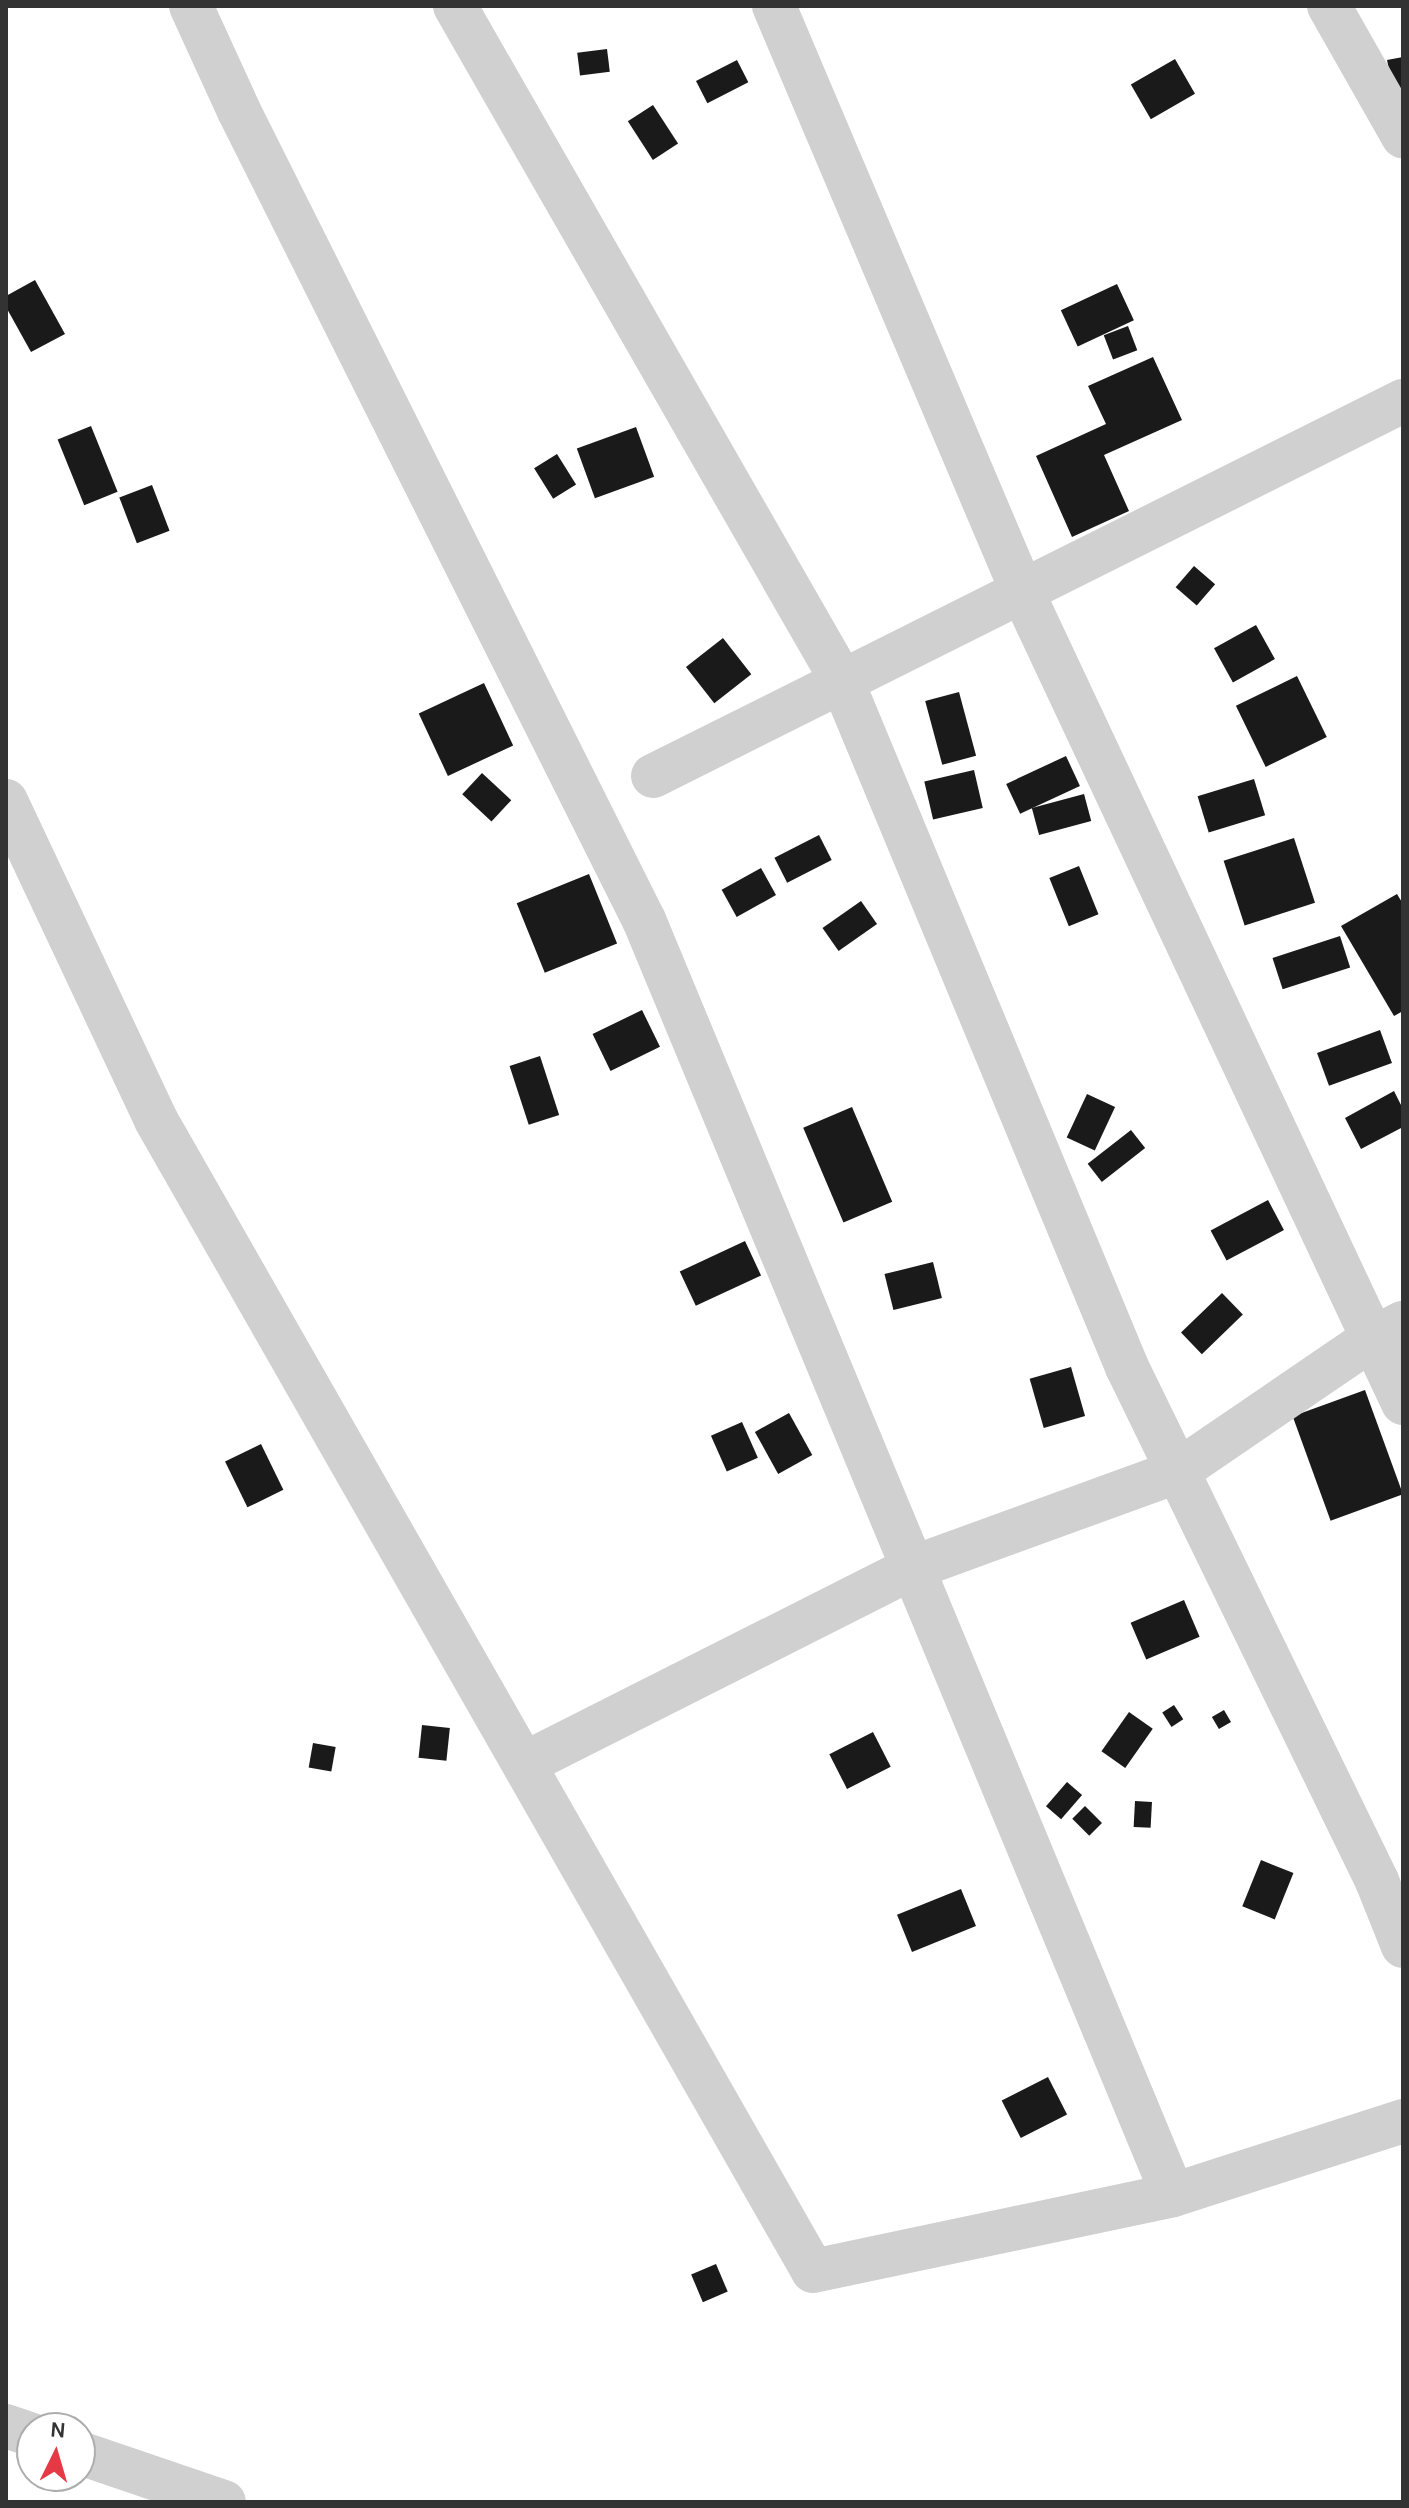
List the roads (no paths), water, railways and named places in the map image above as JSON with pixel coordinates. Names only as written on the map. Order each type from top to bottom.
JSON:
[{"type":"street","points":[[191,6],[239,111],[644,920],[1173,2195]]},
{"type":"street","points":[[455,6],[842,681],[1127,1367],[1377,1881],[1403,1946]]},
{"type":"street","points":[[774,6],[1022,591],[1388,1330],[1403,1403]]},
{"type":"street","points":[[1329,6],[1403,136]]},
{"type":"street","points":[[653,776],[1403,401]]},
{"type":"street","points":[[6,801],[156,1120],[813,2271],[1173,2195],[1403,2121]]},
{"type":"street","points":[[524,1764],[912,1568],[1178,1471],[1388,1330]]},
{"type":"street","points":[[96,2458],[224,2502]]}]
